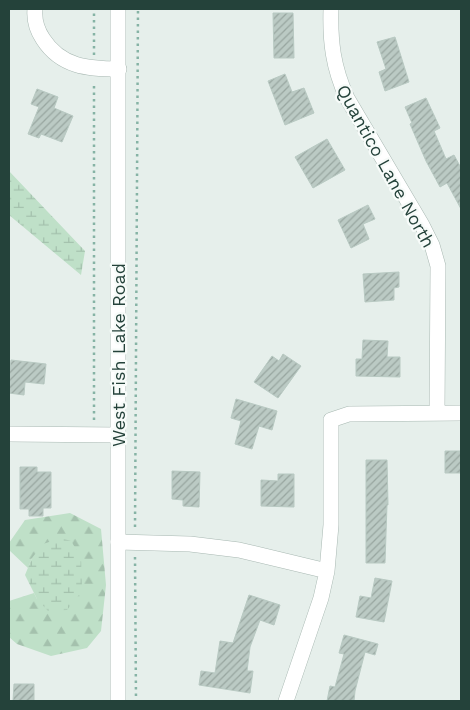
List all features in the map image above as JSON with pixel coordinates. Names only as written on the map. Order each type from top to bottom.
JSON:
[{"type":"street","points":[[35,9],[38,32],[49,49],[64,60],[94,69],[119,69]]},
{"type":"street","name":"West Fish Lake Road","points":[[118,9],[118,701]]},
{"type":"street","name":"Quantico Lane North","points":[[332,9],[331,45],[338,78],[347,98],[422,226],[432,245],[438,266],[437,414]]},
{"type":"street","points":[[286,701],[321,598],[327,571],[331,525],[331,420],[350,414],[461,414]]},
{"type":"street","points":[[9,434],[118,435]]},
{"type":"street","points":[[118,542],[190,544],[231,549],[327,571]]},
{"type":"path","points":[[94,9],[94,436]]},
{"type":"path","points":[[135,530],[138,9]]},
{"type":"path","points":[[135,553],[136,701]]},
{"type":"green space","points":[[9,171],[85,251],[81,275],[9,215]]},
{"type":"green space","points":[[70,513],[101,529],[106,585],[101,631],[87,648],[51,656],[17,644],[9,637],[9,601],[34,593],[37,599],[32,558],[28,568],[9,550],[9,543],[25,520]]},
{"type":"green space","points":[[61,538],[71,541],[81,557],[82,591],[67,610],[48,611],[37,599],[25,575],[32,558],[43,544]]},
{"type":"building","points":[[273,13],[293,13],[294,58],[274,58]]},
{"type":"building","points":[[395,37],[409,82],[385,91],[379,72],[386,69],[377,42]]},
{"type":"building","points":[[285,74],[292,92],[304,88],[314,113],[285,125],[268,81]]},
{"type":"building","points":[[37,89],[58,97],[54,108],[73,116],[62,142],[41,134],[39,138],[28,134],[39,107],[31,104]]},
{"type":"building","points":[[426,98],[440,128],[434,131],[446,159],[454,155],[461,168],[461,209],[447,183],[440,187],[410,124],[412,123],[405,107]]},
{"type":"building","points":[[327,139],[345,170],[313,188],[295,157]]},
{"type":"building","points":[[368,205],[375,219],[363,224],[369,239],[351,248],[338,220]]},
{"type":"building","points":[[399,272],[399,287],[394,288],[394,300],[365,302],[363,274]]},
{"type":"building","points":[[363,340],[388,341],[387,357],[400,357],[400,377],[356,376],[356,359],[362,359]]},
{"type":"building","points":[[283,354],[301,366],[278,398],[254,382],[272,356],[279,361]]},
{"type":"building","points":[[11,360],[46,364],[44,384],[25,382],[24,395],[9,393]]},
{"type":"building","points":[[236,399],[277,411],[272,430],[259,426],[252,449],[235,444],[241,421],[231,418]]},
{"type":"building","points":[[445,451],[461,451],[461,473],[445,473]]},
{"type":"building","points":[[366,460],[387,460],[388,505],[385,563],[366,563]]},
{"type":"building","points":[[20,467],[37,467],[37,472],[51,472],[51,508],[43,508],[43,516],[29,516],[29,509],[20,509]]},
{"type":"building","points":[[172,471],[200,472],[199,507],[183,506],[183,500],[172,499]]},
{"type":"building","points":[[278,474],[294,474],[294,507],[261,506],[261,480],[278,481]]},
{"type":"building","points":[[375,578],[392,581],[384,622],[356,617],[360,596],[371,598]]},
{"type":"building","points":[[249,595],[280,605],[274,625],[260,620],[250,647],[247,671],[253,671],[250,693],[199,685],[201,671],[215,673],[220,641],[233,643]]},
{"type":"building","points":[[344,635],[378,644],[375,655],[365,652],[354,701],[327,701],[330,686],[335,687],[344,654],[339,653]]},
{"type":"building","points":[[14,684],[34,684],[34,701],[13,701]]}]
